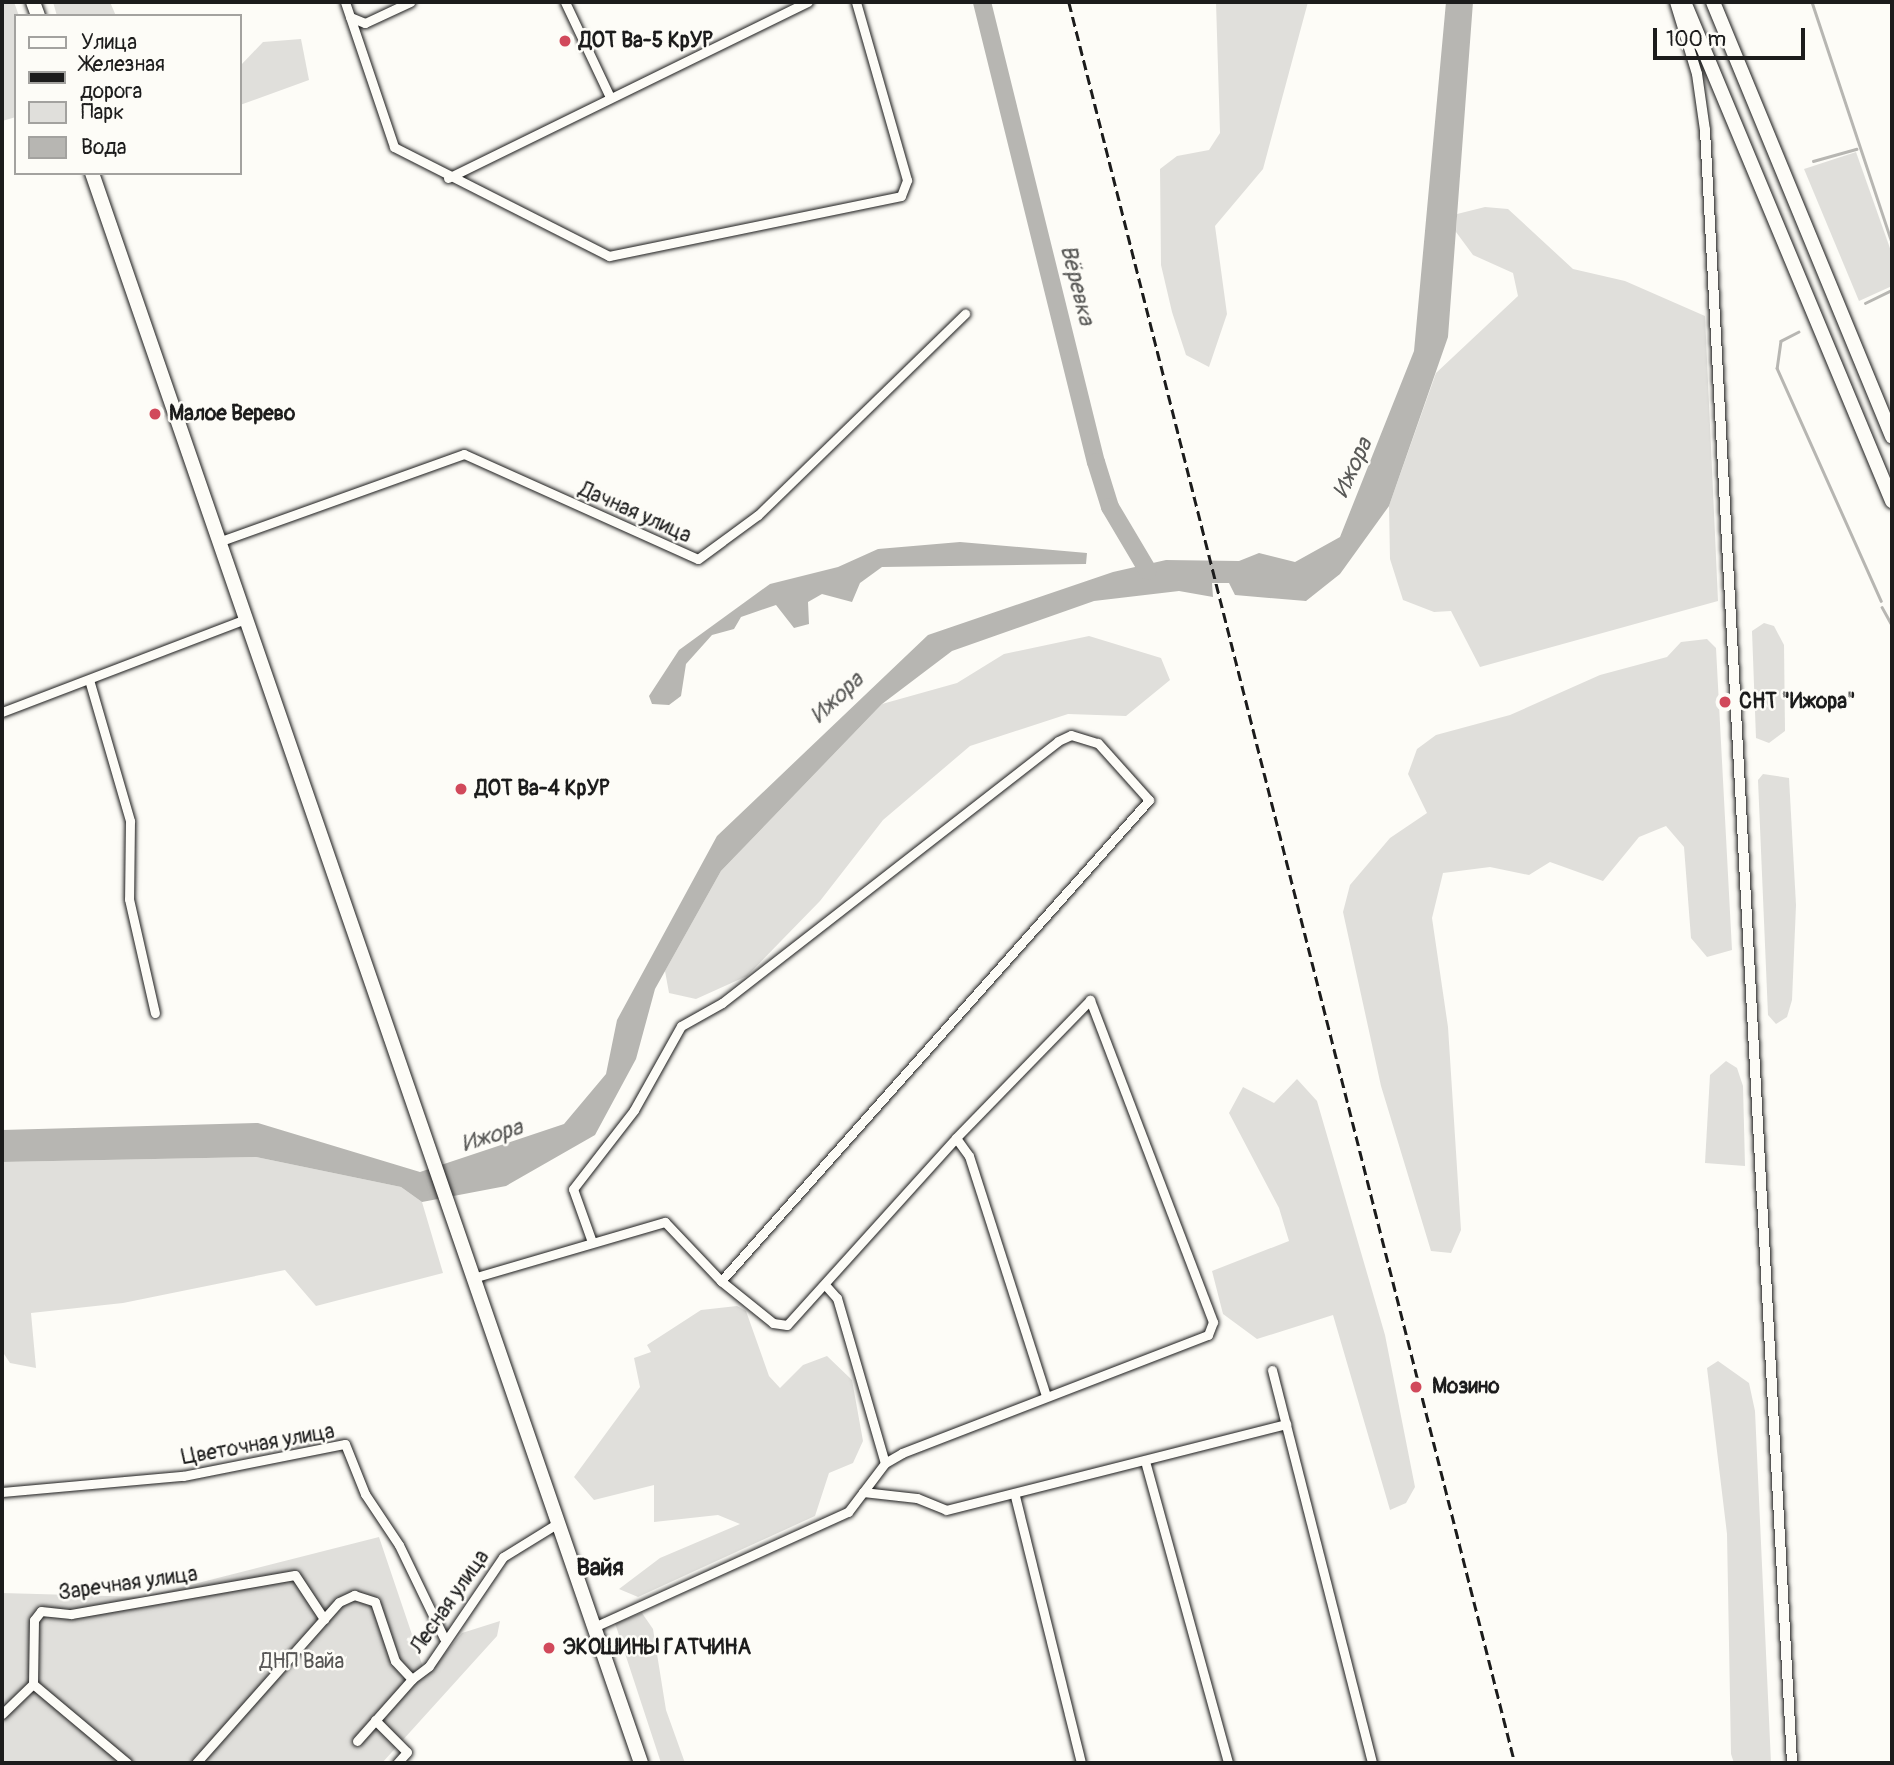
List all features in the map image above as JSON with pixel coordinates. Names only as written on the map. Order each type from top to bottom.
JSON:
[{"type":"main road","points":[[1684,2],[1892,501]]},
{"type":"main road","points":[[1713,2],[1892,436]]},
{"type":"main road","points":[[93,175],[641,1763]]},
{"type":"street","points":[[345,2],[394,146],[448,178],[609,256],[892,200],[901,196],[906,180],[856,2]]},
{"type":"street","points":[[350,18],[365,23],[410,2]]},
{"type":"street","points":[[565,2],[610,97]]},
{"type":"street","points":[[448,178],[808,2]]},
{"type":"street","points":[[1675,2],[1697,74],[1705,131],[1732,591],[1792,1763]]},
{"type":"street","name":"Дачная улица","points":[[221,541],[464,454],[698,559],[758,515],[965,314]]},
{"type":"street","points":[[2,712],[90,683],[245,619]]},
{"type":"street","points":[[90,683],[130,821],[129,899],[155,1013]]},
{"type":"street","points":[[592,1242],[573,1189],[634,1110],[681,1026],[733,995],[1058,741],[1071,735],[1098,743],[1149,800],[721,1282]]},
{"type":"street","points":[[473,1278],[666,1222],[721,1282],[773,1323],[787,1325],[827,1287],[956,1138],[1090,1000],[1213,1322],[1208,1335],[1046,1396],[885,1462],[848,1512],[798,1538],[594,1627]]},
{"type":"street","points":[[956,1138],[970,1156],[1046,1396]]},
{"type":"street","points":[[827,1287],[837,1298],[885,1462]]},
{"type":"street","points":[[1272,1370],[1372,1763]]},
{"type":"street","points":[[863,1492],[917,1498],[946,1510],[1015,1496],[1286,1424]]},
{"type":"street","name":"Цветочная улица","points":[[2,1492],[183,1476],[345,1444],[444,1638]]},
{"type":"street","points":[[1144,1461],[1228,1763]]},
{"type":"street","points":[[1015,1496],[1082,1763]]},
{"type":"street","name":"Лесная улица","points":[[196,1763],[324,1619],[354,1595],[374,1602],[394,1661],[412,1679],[429,1666],[444,1638],[503,1557],[558,1523]]},
{"type":"street","name":"Заречная улица","points":[[33,1684],[33,1620],[41,1611],[71,1614],[295,1575],[324,1619]]},
{"type":"street","points":[[357,1741],[412,1679]]},
{"type":"street","points":[[2,1713],[33,1684],[127,1763]]},
{"type":"street","points":[[376,1720],[407,1752],[397,1763]]},
{"type":"green space","points":[[2,2],[14,2],[18,14],[14,14],[14,118],[2,121]]},
{"type":"green space","points":[[53,2],[110,2],[115,14],[56,14]]},
{"type":"green space","points":[[1216,2],[1308,2],[1263,169],[1215,226],[1227,314],[1209,367],[1186,355],[1172,312],[1161,265],[1160,169],[1177,156],[1209,150],[1220,133]]},
{"type":"green space","points":[[301,39],[309,80],[242,104],[242,64],[263,42]]},
{"type":"green space","points":[[1856,152],[1892,254],[1892,286],[1859,301],[1804,169]]},
{"type":"green space","points":[[1485,207],[1508,209],[1573,269],[1625,281],[1705,316],[1718,601],[1480,667],[1451,611],[1434,612],[1403,600],[1390,559],[1389,506],[1436,373],[1518,296],[1513,273],[1473,255],[1456,232],[1457,214]]},
{"type":"green space","points":[[1764,623],[1774,626],[1784,645],[1785,731],[1769,743],[1756,738],[1752,631]]},
{"type":"green space","points":[[1089,636],[1161,658],[1170,680],[1126,716],[1068,714],[970,746],[883,820],[820,901],[747,976],[696,999],[669,993],[665,971],[721,871],[882,704],[957,683],[1004,654]]},
{"type":"green space","points":[[1707,639],[1716,648],[1732,950],[1707,957],[1691,938],[1684,847],[1666,826],[1639,837],[1603,881],[1550,862],[1529,875],[1490,867],[1443,873],[1432,918],[1448,1027],[1461,1230],[1451,1253],[1431,1251],[1381,1086],[1343,912],[1350,885],[1390,838],[1427,813],[1408,774],[1417,749],[1436,735],[1510,715],[1600,675],[1667,657],[1681,642]]},
{"type":"green space","points":[[1763,774],[1789,778],[1796,905],[1792,1000],[1787,1017],[1776,1024],[1768,1015],[1758,780]]},
{"type":"green space","points":[[1726,1061],[1737,1068],[1743,1086],[1745,1166],[1705,1163],[1710,1075]]},
{"type":"green space","points":[[1297,1079],[1317,1101],[1385,1335],[1415,1487],[1406,1503],[1390,1510],[1333,1315],[1257,1339],[1223,1314],[1212,1271],[1289,1241],[1279,1208],[1229,1113],[1243,1087],[1274,1103]]},
{"type":"green space","points":[[256,1157],[401,1187],[422,1202],[443,1273],[316,1306],[285,1270],[123,1303],[31,1313],[36,1368],[10,1363],[2,1351],[2,1162]]},
{"type":"green space","points":[[737,1306],[746,1311],[769,1376],[780,1388],[803,1365],[827,1356],[852,1380],[863,1441],[853,1463],[829,1473],[815,1516],[638,1597],[619,1589],[660,1558],[740,1524],[718,1515],[654,1522],[654,1485],[594,1500],[574,1477],[640,1387],[634,1358],[651,1352],[647,1345],[701,1310]]},
{"type":"green space","points":[[1718,1361],[1749,1383],[1755,1411],[1771,1763],[1734,1763],[1731,1754],[1727,1534],[1707,1368]]},
{"type":"green space","name":"ДНП Вайа","points":[[379,1537],[426,1676],[462,1633],[500,1621],[497,1636],[382,1763],[2,1763],[2,1593],[143,1597]]},
{"type":"green space","points":[[642,1613],[653,1629],[666,1710],[685,1763],[661,1763],[615,1623]]},
{"type":"water","name":"Ижора","points":[[1446,2],[1473,2],[1448,337],[1389,506],[1340,574],[1306,601],[1235,595],[1229,583],[1212,583],[1213,597],[1179,591],[1094,601],[952,651],[882,704],[721,871],[655,989],[636,1059],[595,1135],[506,1186],[422,1202],[401,1187],[256,1157],[2,1162],[2,1130],[258,1123],[420,1172],[564,1124],[606,1074],[617,1020],[717,836],[928,635],[1113,572],[1166,560],[1239,561],[1259,553],[1295,562],[1340,537],[1414,351]]},
{"type":"water","points":[[960,542],[1087,553],[1086,564],[882,567],[860,583],[852,602],[822,594],[808,602],[809,624],[794,628],[776,605],[741,617],[734,629],[712,635],[686,664],[681,696],[669,705],[652,704],[649,696],[679,650],[770,584],[838,567],[878,549]]},
{"type":"waterway","name":"Вёревка","points":[[982,2],[1096,462],[1110,507],[1148,571]]},
{"type":"waterway","points":[[1812,2],[1892,242]]},
{"type":"waterway","points":[[1813,161],[1856,149]]},
{"type":"waterway","points":[[1865,303],[1892,290]]},
{"type":"waterway","points":[[1799,332],[1781,341],[1777,368],[1881,601]]},
{"type":"waterway","points":[[1882,607],[1892,625]]},
{"type":"railway","points":[[1069,2],[1515,1763]]},
{"type":"place","name":"ДОТ Ва-5 КрУР","points":[[565,41]]},
{"type":"place","name":"Малое Верево","points":[[155,414]]},
{"type":"place","name":"СНТ \"Ижора\"","points":[[1725,702]]},
{"type":"place","name":"ДОТ Ва-4 КрУР","points":[[461,789]]},
{"type":"place","name":"Мозино","points":[[1416,1387]]},
{"type":"place","name":"ЭКОШИНЫ ГАТЧИНА","points":[[549,1648]]},
{"type":"district","name":"Вайя","points":[[600,1568]]}]
